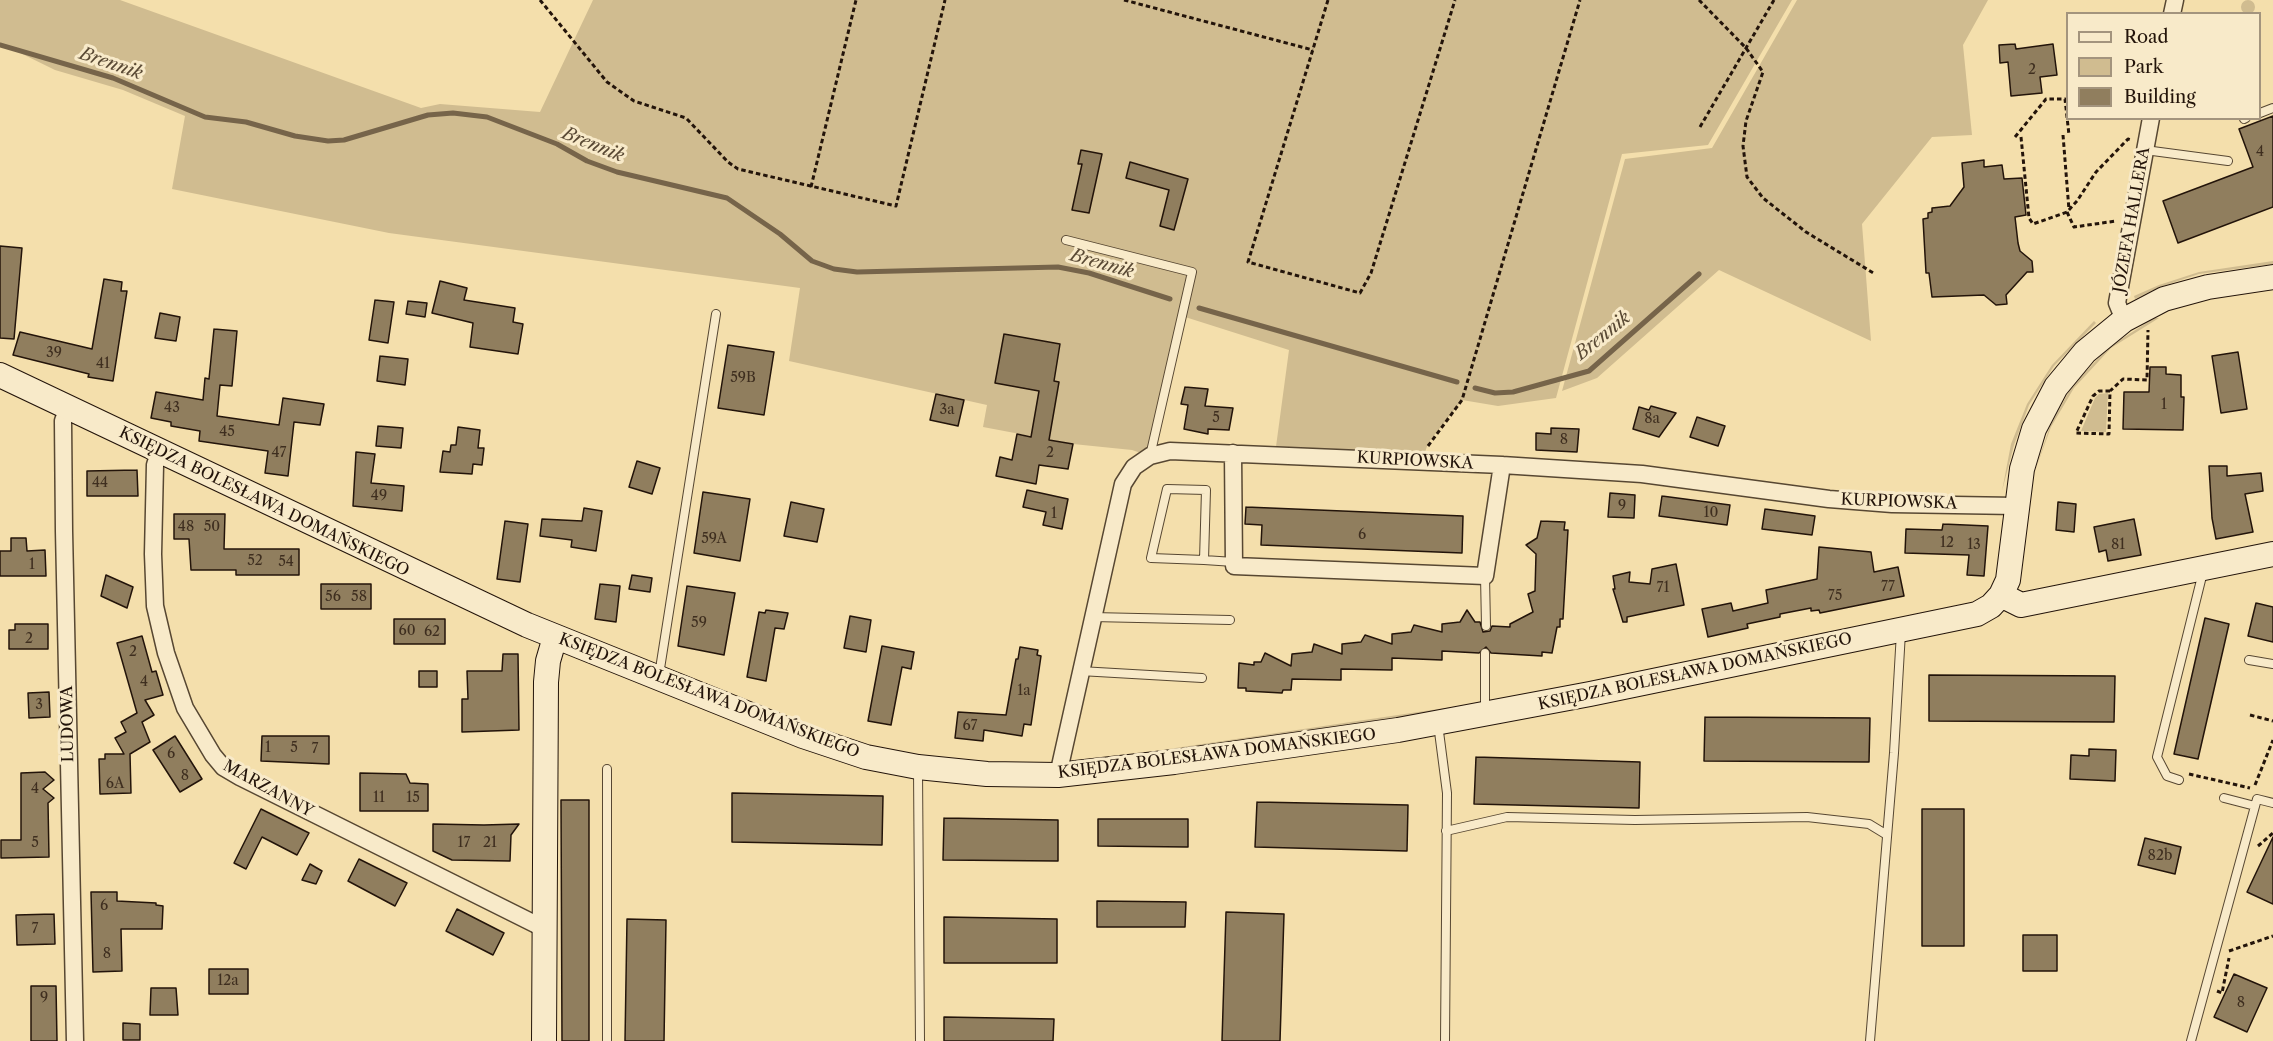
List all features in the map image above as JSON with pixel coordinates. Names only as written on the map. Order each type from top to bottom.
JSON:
[{"type":"main road","name":"JÓZEFA HALLERA","points":[[2001,595],[2011,564],[2016,506],[2026,449],[2042,409],[2085,352],[2124,320],[2145,308],[2187,291],[2273,277]]},
{"type":"main road","name":"KSIĘDZA BOLESŁAWA DOMAŃSKIEGO","points":[[0,375],[453,592],[555,637],[847,751],[918,767],[987,774],[1058,775],[1311,744],[1485,714],[1977,614],[1991,606],[2001,595]]},
{"type":"main road","points":[[2001,595],[2021,605],[2273,554]]},
{"type":"main road","points":[[544,1041],[546,682],[555,637]]},
{"type":"street","name":"JÓZEFA HALLERA","points":[[2124,320],[2117,303],[2142,145],[2150,120]]},
{"type":"street","name":"LUDOWA","points":[[68,407],[63,421],[64,531],[75,1041]]},
{"type":"street","name":"KURPIOWSKA","points":[[1150,456],[1170,451],[1502,465],[1642,474],[1829,499],[1914,504],[2016,506]]},
{"type":"street","name":"MARZANNY","points":[[159,452],[155,465],[155,606],[166,653],[185,708],[213,755],[224,767],[240,777],[545,929]]},
{"type":"street","points":[[1233,453],[1234,566],[1485,576],[1502,465]]},
{"type":"street","points":[[1058,775],[1079,671],[1123,484],[1134,467],[1150,456]]},
{"type":"lane","points":[[2142,145],[2228,161]]},
{"type":"lane","points":[[1066,240],[1192,272],[1150,456]]},
{"type":"lane","points":[[658,679],[716,314]]},
{"type":"lane","points":[[1204,560],[1206,490],[1167,489],[1151,558],[1204,560],[1234,561]]},
{"type":"lane","points":[[2180,780],[2167,776],[2157,757],[2204,569]]},
{"type":"lane","points":[[1485,576],[1486,626]]},
{"type":"lane","points":[[1092,617],[1230,620]]},
{"type":"lane","points":[[1870,1041],[1901,630]]},
{"type":"lane","points":[[1485,653],[1485,714]]},
{"type":"lane","points":[[2249,660],[2273,664]]},
{"type":"lane","points":[[1079,671],[1202,678]]},
{"type":"lane","points":[[1438,723],[1447,793],[1445,1041]]},
{"type":"lane","points":[[918,767],[920,1041]]},
{"type":"lane","points":[[607,769],[607,1041]]},
{"type":"lane","points":[[2224,798],[2255,806]]},
{"type":"lane","points":[[2191,1041],[2257,799],[2273,803]]},
{"type":"lane","points":[[1446,831],[1507,817],[1635,820],[1807,817],[1869,825],[1887,835]]},
{"type":"path","points":[[540,0],[584,57],[622,94],[686,118],[728,162],[745,172],[896,206],[945,0]]},
{"type":"path","points":[[811,187],[856,0]]},
{"type":"path","points":[[1124,0],[1313,50]]},
{"type":"path","points":[[1328,0],[1248,262],[1360,293],[1371,273],[1455,0]]},
{"type":"path","points":[[1422,462],[1428,443],[1462,400],[1580,0]]},
{"type":"path","points":[[1700,0],[1746,48],[1763,72],[1746,121],[1743,147],[1747,177],[1763,198],[1806,232],[1875,274]]},
{"type":"path","points":[[1700,127],[1774,0]]},
{"type":"path","points":[[2015,137],[2046,99],[2065,99],[2066,111]]},
{"type":"path","points":[[2067,120],[2068,135]]},
{"type":"path","points":[[2063,135],[2068,211],[2074,227],[2132,219]]},
{"type":"path","points":[[2021,137],[2029,218],[2033,224],[2068,211],[2096,172],[2128,139],[2142,145]]},
{"type":"path","points":[[2110,391],[2109,434],[2076,434],[2094,396],[2099,391],[2110,391],[2123,379],[2147,380],[2148,325]]},
{"type":"path","points":[[2250,715],[2273,721]]},
{"type":"path","points":[[2252,789],[2259,780],[2273,740]]},
{"type":"path","points":[[2207,778],[2215,780]]},
{"type":"path","points":[[2214,956],[2273,936]]},
{"type":"green space","points":[[0,0],[120,0],[421,108],[440,104],[540,112],[593,0],[1792,0],[1708,145],[1622,154],[1556,398],[1498,406],[1462,400],[1428,443],[1422,462],[1275,454],[1289,350],[1182,316],[1150,456],[1132,450],[1073,444],[983,427],[987,405],[789,361],[800,288],[389,233],[172,189],[185,116],[123,90],[55,70],[0,43]]},
{"type":"green space","points":[[1797,0],[1988,0],[1963,45],[1972,135],[1932,137],[1862,224],[1871,341],[1719,270],[1597,378],[1562,391],[1625,159],[1712,148]]},
{"type":"green space","points":[[2248,0],[2254,4],[2253,12],[2243,12],[2241,7],[2243,2]]},
{"type":"green space","points":[[2273,261],[2273,264],[2199,274],[2160,287],[2135,299],[2134,296],[2199,272]]},
{"type":"green space","points":[[2154,318],[2159,318],[2111,348],[2074,388],[2051,427],[2035,471],[2050,426],[2072,386],[2109,347]]},
{"type":"green space","points":[[2094,321],[2096,323],[2054,366],[2029,405],[2014,445],[2002,491],[2011,444],[2027,404],[2052,365]]},
{"type":"green space","points":[[2108,393],[2106,432],[2081,431],[2095,398],[2099,394]]},
{"type":"green space","points":[[1472,704],[1464,710],[1287,737],[1108,758]]},
{"type":"building","points":[[2015,44],[2016,49],[2053,44],[2057,75],[2040,77],[2042,93],[2011,96],[2008,62],[2000,63],[1999,45]]},
{"type":"building","points":[[2273,116],[2273,207],[2178,243],[2163,201],[2253,167],[2239,129]]},
{"type":"building","points":[[1081,150],[1102,154],[1089,213],[1072,210],[1082,164],[1078,164]]},
{"type":"building","points":[[1984,160],[1984,167],[2002,165],[2004,179],[2022,178],[2026,215],[2015,217],[2018,243],[2020,251],[2032,261],[2033,272],[2027,272],[2006,295],[2007,304],[1996,305],[1984,295],[1932,297],[1929,273],[1926,273],[1923,219],[1928,218],[1928,213],[1932,212],[1932,208],[1950,206],[1964,187],[1962,163]]},
{"type":"building","points":[[1130,162],[1188,179],[1174,230],[1160,226],[1169,190],[1126,178]]},
{"type":"building","points":[[0,246],[22,248],[14,339],[0,338]]},
{"type":"building","points":[[104,279],[122,282],[121,291],[127,291],[113,381],[88,377],[89,374],[13,355],[20,332],[92,349]]},
{"type":"building","points":[[440,281],[467,288],[464,300],[515,308],[513,322],[523,324],[518,354],[470,347],[473,323],[432,313]]},
{"type":"building","points":[[375,300],[394,302],[388,343],[369,340]]},
{"type":"building","points":[[408,301],[427,303],[425,317],[406,314]]},
{"type":"building","points":[[160,313],[180,317],[176,341],[155,338]]},
{"type":"building","points":[[214,329],[237,331],[232,386],[220,385],[217,416],[279,425],[283,398],[324,404],[320,425],[294,422],[288,476],[265,473],[268,451],[199,441],[200,431],[171,426],[171,422],[151,418],[156,392],[203,400],[205,378],[209,379]]},
{"type":"building","points":[[1004,334],[1060,344],[1054,381],[1059,382],[1049,440],[1073,444],[1068,469],[1039,465],[1036,484],[996,476],[1000,457],[1012,460],[1017,434],[1031,437],[1039,391],[995,383]]},
{"type":"building","points":[[728,345],[774,352],[764,415],[718,408]]},
{"type":"building","points":[[2238,352],[2247,409],[2221,413],[2212,356]]},
{"type":"building","points":[[380,356],[408,359],[405,385],[377,381]]},
{"type":"building","points":[[2150,367],[2166,367],[2166,374],[2181,375],[2181,397],[2184,397],[2183,430],[2123,429],[2124,392],[2149,392]]},
{"type":"building","points":[[1185,387],[1208,389],[1205,406],[1233,408],[1229,430],[1208,429],[1208,434],[1184,429],[1188,405],[1181,404]]},
{"type":"building","points":[[936,394],[964,400],[958,426],[930,420]]},
{"type":"building","points":[[1651,406],[1676,413],[1659,437],[1633,429],[1639,407],[1649,410]]},
{"type":"building","points":[[1697,417],[1725,426],[1718,446],[1690,437]]},
{"type":"building","points":[[378,426],[403,428],[401,448],[376,446]]},
{"type":"building","points":[[458,427],[480,430],[478,448],[484,448],[482,465],[473,464],[472,474],[440,472],[443,451],[450,452],[451,445],[456,445]]},
{"type":"building","points":[[1551,428],[1579,429],[1577,452],[1536,450],[1536,433],[1551,434]]},
{"type":"building","points":[[356,452],[375,454],[371,483],[404,486],[402,511],[353,506]]},
{"type":"building","points":[[637,461],[660,468],[652,494],[629,487]]},
{"type":"building","points":[[2209,466],[2227,466],[2227,476],[2261,473],[2263,491],[2245,494],[2253,532],[2216,539],[2212,518]]},
{"type":"building","points":[[137,470],[138,496],[87,496],[87,471]]},
{"type":"building","points":[[1027,490],[1068,499],[1062,529],[1043,525],[1046,512],[1023,507]]},
{"type":"building","points":[[703,492],[750,499],[740,561],[694,553]]},
{"type":"building","points":[[1610,493],[1635,495],[1634,518],[1608,517]]},
{"type":"building","points":[[1662,496],[1730,505],[1727,525],[1659,516]]},
{"type":"building","points":[[791,502],[824,509],[817,542],[784,536]]},
{"type":"building","points":[[2058,502],[2076,504],[2074,532],[2056,530]]},
{"type":"building","points":[[1246,507],[1463,516],[1462,553],[1261,545],[1262,525],[1245,524]]},
{"type":"building","points":[[584,508],[602,511],[596,551],[571,547],[572,540],[540,536],[542,519],[582,521]]},
{"type":"building","points":[[1765,509],[1815,516],[1812,535],[1762,529]]},
{"type":"building","points":[[174,514],[225,514],[224,549],[299,549],[299,575],[236,575],[236,570],[191,570],[189,539],[174,539]]},
{"type":"building","points":[[2134,519],[2141,555],[2108,561],[2106,550],[2099,552],[2094,527]]},
{"type":"building","points":[[505,521],[528,524],[520,582],[497,579]]},
{"type":"building","points":[[1541,521],[1565,522],[1564,530],[1568,530],[1563,619],[1560,619],[1560,627],[1557,627],[1552,653],[1542,652],[1542,656],[1491,653],[1486,647],[1479,653],[1442,651],[1442,660],[1392,658],[1392,670],[1341,669],[1341,680],[1292,679],[1291,690],[1283,690],[1282,693],[1246,691],[1246,688],[1238,688],[1239,663],[1254,665],[1254,662],[1261,662],[1265,653],[1291,666],[1292,654],[1312,652],[1314,644],[1342,654],[1342,644],[1361,642],[1365,635],[1392,644],[1392,634],[1411,632],[1414,625],[1442,632],[1442,624],[1460,622],[1467,610],[1475,622],[1480,622],[1483,632],[1490,631],[1492,626],[1510,627],[1510,624],[1533,612],[1528,594],[1535,591],[1536,554],[1526,545],[1537,538]]},
{"type":"building","points":[[1943,524],[1988,526],[1984,576],[1967,575],[1969,555],[1905,553],[1906,529],[1942,530]]},
{"type":"building","points":[[11,538],[26,538],[27,551],[45,550],[46,576],[0,576],[0,551],[11,551]]},
{"type":"building","points":[[1819,547],[1871,552],[1874,572],[1898,567],[1904,596],[1820,613],[1819,610],[1811,611],[1811,608],[1780,614],[1780,617],[1747,624],[1748,628],[1708,637],[1702,609],[1731,603],[1733,611],[1768,603],[1766,590],[1817,579]]},
{"type":"building","points":[[1676,564],[1684,605],[1627,617],[1627,622],[1623,622],[1613,589],[1615,589],[1613,576],[1630,572],[1629,582],[1650,584],[1652,569]]},
{"type":"building","points":[[106,575],[133,587],[127,608],[101,596]]},
{"type":"building","points":[[632,575],[652,578],[650,592],[629,589]]},
{"type":"building","points":[[321,584],[371,584],[371,609],[321,609]]},
{"type":"building","points":[[600,584],[620,586],[616,622],[595,619]]},
{"type":"building","points":[[687,586],[735,593],[724,655],[678,646]]},
{"type":"building","points":[[2256,603],[2273,607],[2273,642],[2248,636]]},
{"type":"building","points":[[766,610],[788,613],[784,629],[775,628],[766,681],[747,677],[759,612],[765,613]]},
{"type":"building","points":[[850,616],[871,620],[866,652],[844,648]]},
{"type":"building","points":[[2205,618],[2229,624],[2198,759],[2174,754]]},
{"type":"building","points":[[394,619],[445,619],[445,644],[394,644]]},
{"type":"building","points":[[15,624],[48,624],[48,649],[9,649],[9,630],[15,630]]},
{"type":"building","points":[[142,636],[152,672],[156,671],[163,695],[145,700],[154,715],[142,722],[150,742],[130,754],[131,793],[100,794],[99,759],[105,759],[105,754],[124,754],[115,738],[126,732],[121,722],[137,713],[117,643]]},
{"type":"building","points":[[882,646],[914,652],[911,669],[902,667],[891,725],[868,721]]},
{"type":"building","points":[[1020,647],[1038,650],[1037,655],[1041,656],[1031,725],[1024,724],[1022,736],[984,730],[983,741],[955,738],[958,712],[1006,715]]},
{"type":"building","points":[[503,654],[518,654],[519,730],[462,732],[462,699],[468,699],[467,671],[502,671]]},
{"type":"building","points":[[419,671],[437,671],[437,687],[419,687]]},
{"type":"building","points":[[1929,675],[2115,676],[2114,722],[1929,721]]},
{"type":"building","points":[[49,692],[50,717],[29,718],[28,693]]},
{"type":"building","points":[[1705,717],[1870,718],[1869,762],[1704,761]]},
{"type":"building","points":[[175,736],[202,779],[180,792],[153,750]]},
{"type":"building","points":[[262,736],[329,736],[329,764],[261,761]]},
{"type":"building","points":[[2089,749],[2116,750],[2115,781],[2070,779],[2071,755],[2089,756]]},
{"type":"building","points":[[1476,757],[1640,762],[1639,808],[1474,804]]},
{"type":"building","points":[[45,772],[54,780],[43,789],[54,798],[48,803],[49,857],[1,858],[1,840],[21,840],[21,773]]},
{"type":"building","points":[[360,773],[406,774],[410,783],[428,784],[428,811],[360,811]]},
{"type":"building","points":[[732,793],[883,796],[882,845],[732,842]]},
{"type":"building","points":[[561,800],[589,800],[589,1041],[562,1041]]},
{"type":"building","points":[[1257,802],[1408,805],[1407,851],[1255,847]]},
{"type":"building","points":[[261,809],[309,833],[297,855],[262,837],[246,869],[234,863]]},
{"type":"building","points":[[1922,809],[1964,809],[1964,946],[1922,946]]},
{"type":"building","points":[[944,818],[1058,820],[1058,861],[943,860]]},
{"type":"building","points":[[1098,819],[1188,819],[1188,847],[1098,846]]},
{"type":"building","points":[[433,824],[519,824],[511,835],[510,861],[452,860],[433,851]]},
{"type":"building","points":[[2273,837],[2273,904],[2247,892]]},
{"type":"building","points":[[2145,838],[2181,847],[2175,874],[2138,865]]},
{"type":"building","points":[[359,859],[407,883],[395,906],[348,881]]},
{"type":"building","points":[[310,864],[322,871],[316,884],[302,880]]},
{"type":"building","points":[[91,892],[117,892],[117,901],[156,903],[156,905],[163,906],[162,929],[121,929],[122,971],[93,972]]},
{"type":"building","points":[[1097,901],[1186,902],[1185,927],[1097,927]]},
{"type":"building","points":[[457,909],[504,933],[493,955],[446,931]]},
{"type":"building","points":[[1226,912],[1284,914],[1280,1041],[1222,1041]]},
{"type":"building","points":[[54,914],[55,944],[17,945],[16,915]]},
{"type":"building","points":[[944,917],[1057,919],[1057,963],[944,963]]},
{"type":"building","points":[[627,919],[666,920],[664,1041],[625,1041]]},
{"type":"building","points":[[2023,935],[2057,935],[2057,971],[2023,971]]},
{"type":"building","points":[[209,969],[248,969],[248,994],[209,994]]},
{"type":"building","points":[[2234,974],[2267,988],[2247,1032],[2214,1017]]},
{"type":"building","points":[[31,986],[56,986],[57,1041],[31,1041]]},
{"type":"building","points":[[151,988],[176,988],[178,1015],[150,1015]]},
{"type":"building","points":[[944,1017],[1054,1019],[1053,1041],[944,1041]]},
{"type":"building","points":[[123,1023],[140,1024],[140,1040],[123,1040]]},
{"type":"waterway","name":"Brennik","points":[[0,45],[113,78],[205,117],[246,122],[295,136],[328,141],[344,140],[428,115],[453,113],[487,117],[557,144],[587,161],[617,172],[727,198],[780,234],[812,261],[834,269],[857,272],[1058,267],[1089,273],[1170,299]]},
{"type":"waterway","name":"Brennik","points":[[1475,388],[1495,393],[1513,392],[1589,371],[1699,274]]},
{"type":"waterway","name":"Brennik","points":[[1199,308],[1457,382]]}]
